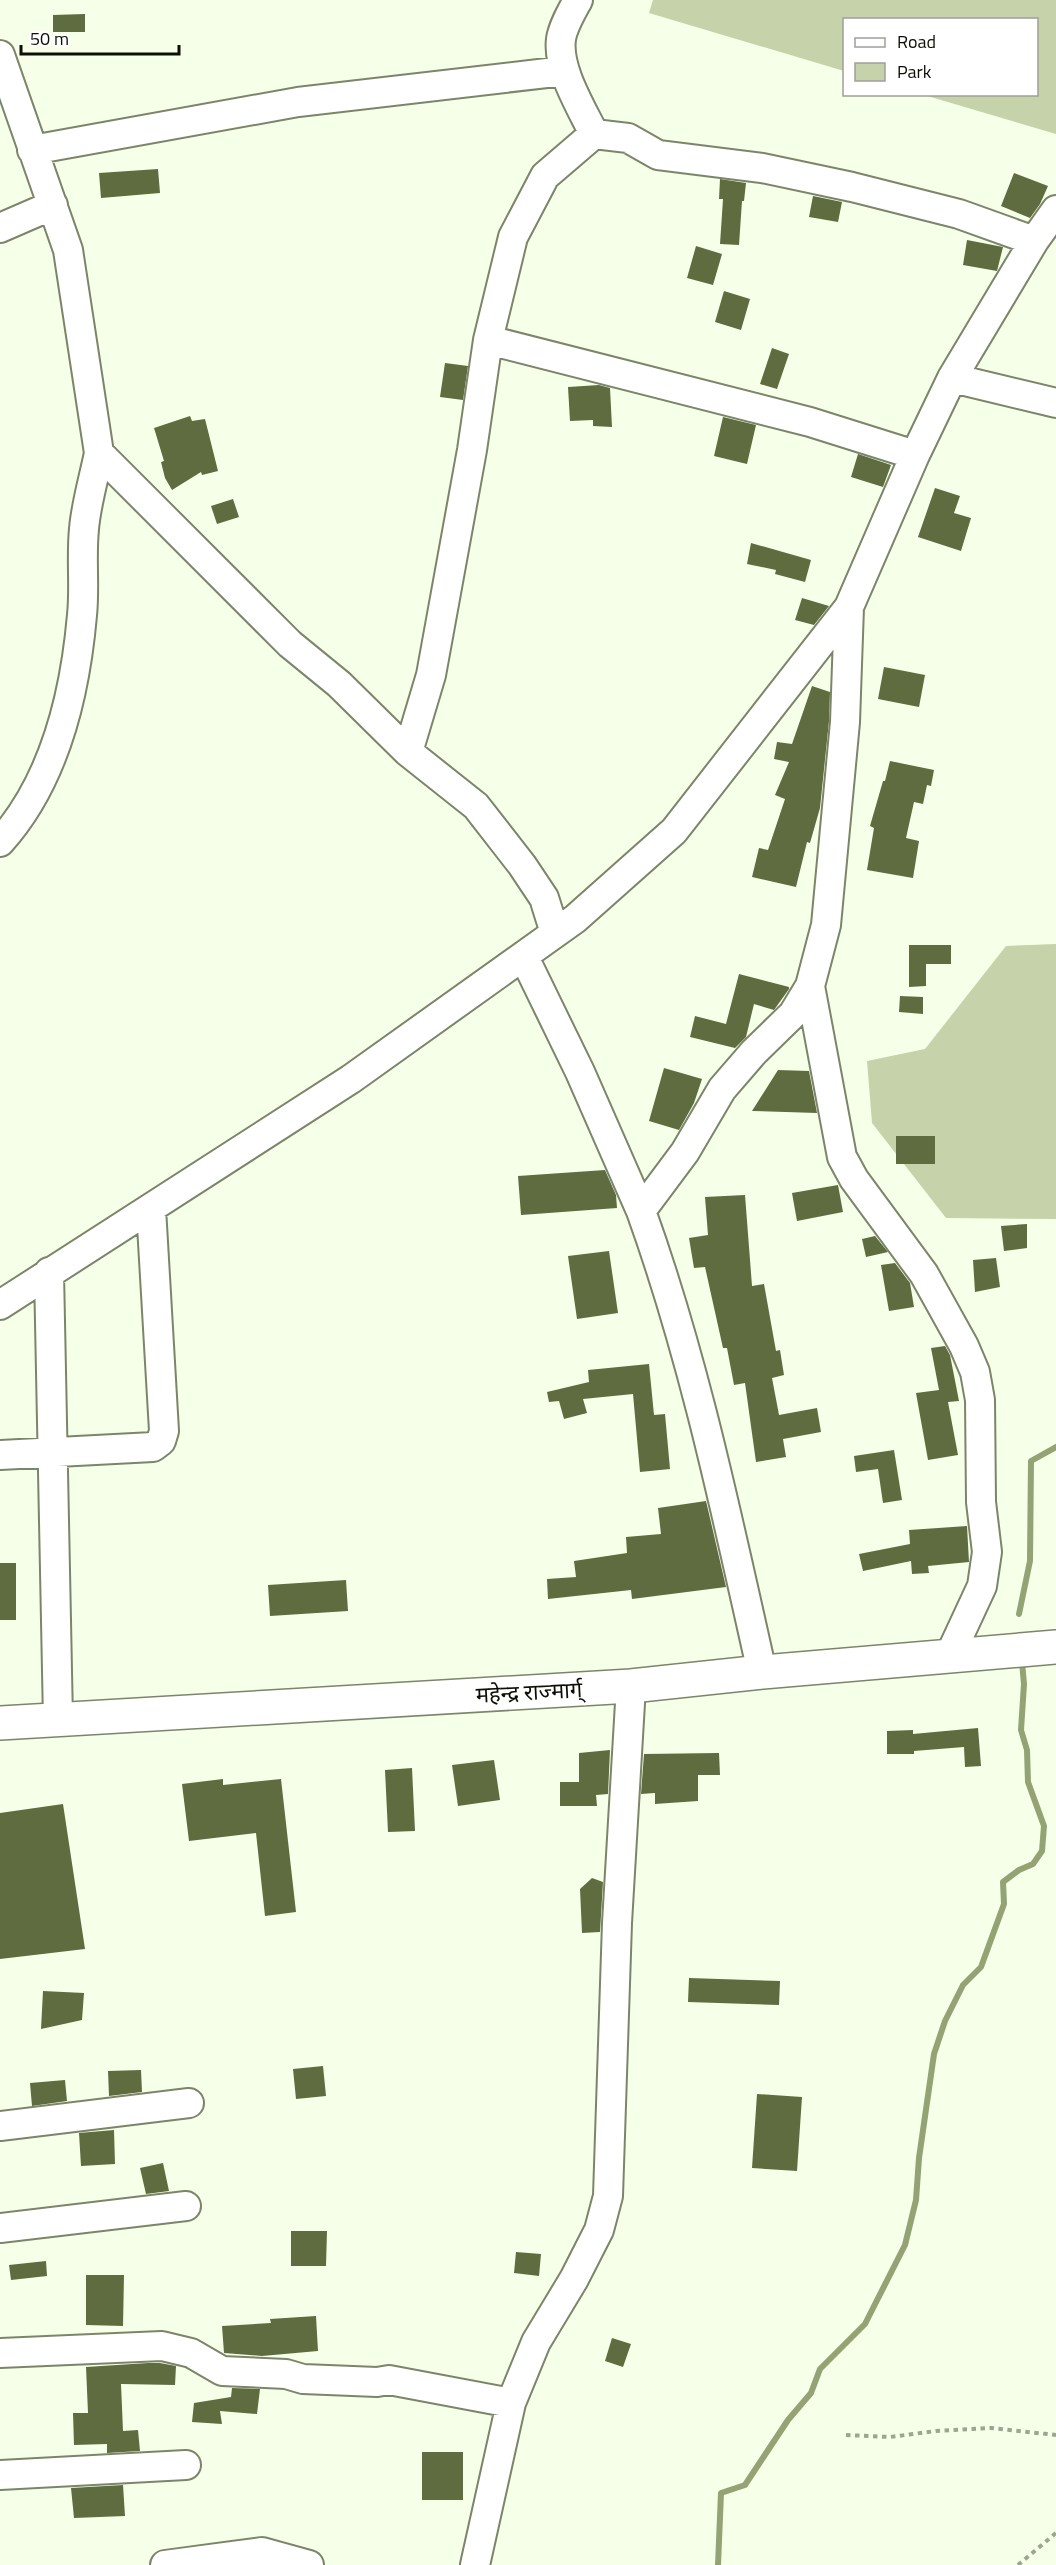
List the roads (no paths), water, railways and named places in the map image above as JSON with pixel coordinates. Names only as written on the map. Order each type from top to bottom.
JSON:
[{"type":"highway","name":"महेन्द्र राज्मार्ग्","points":[[0,1722],[631,1686],[762,1672],[1056,1647]]},
{"type":"street","points":[[578,0],[561,37],[561,58],[564,71],[594,134]]},
{"type":"street","points":[[0,55],[68,250],[99,453],[84,528],[83,614],[72,696],[57,746],[37,789],[0,843]]},
{"type":"street","points":[[32,150],[298,102],[564,71]]},
{"type":"street","points":[[408,752],[431,675],[474,439],[488,340],[513,237],[545,176],[594,134],[628,138],[658,155],[762,168],[852,187],[959,214],[1034,241]]},
{"type":"street","points":[[0,228],[53,206]]},
{"type":"street","points":[[0,1305],[351,1079],[575,920],[674,831],[849,607],[915,455],[952,378],[1034,241],[1056,210]]},
{"type":"street","points":[[488,340],[810,422],[915,455]]},
{"type":"street","points":[[952,378],[1056,403]]},
{"type":"street","points":[[99,453],[290,644],[339,684],[408,752],[476,806],[522,865],[544,898],[555,933]]},
{"type":"street","points":[[641,1211],[685,1152],[723,1089],[754,1052],[793,1014],[810,986],[826,925],[845,722],[849,607]]},
{"type":"street","points":[[524,957],[641,1211],[680,1332],[710,1442],[762,1672]]},
{"type":"street","points":[[810,986],[842,1157],[854,1179],[924,1274],[964,1346],[975,1372],[980,1400],[981,1502],[987,1552],[981,1586],[949,1657]]},
{"type":"street","points":[[0,1455],[153,1447],[161,1441],[164,1431],[151,1208]]},
{"type":"street","points":[[49,1272],[58,1720]]},
{"type":"street","points":[[476,2565],[511,2403],[536,2342],[574,2279],[599,2230],[608,2196],[617,1923],[631,1686]]},
{"type":"street","points":[[0,2126],[189,2103]]},
{"type":"street","points":[[0,2228],[186,2206]]},
{"type":"street","points":[[0,2353],[162,2346],[191,2353],[222,2371],[286,2374],[303,2379],[377,2382],[389,2380],[511,2403]]},
{"type":"street","points":[[0,2475],[186,2465]]},
{"type":"street","points":[[165,2565],[262,2552],[309,2565]]},
{"type":"waterway","points":[[1019,1614],[1030,1561],[1031,1461],[1056,1447]]},
{"type":"waterway","points":[[718,2565],[721,2493],[745,2485],[788,2420],[811,2393],[820,2369],[865,2324],[905,2245],[916,2200],[919,2158],[934,2054],[945,2021],[963,1985],[981,1967],[1004,1904],[1003,1882],[1019,1870],[1033,1864],[1042,1851],[1044,1826],[1028,1782],[1027,1750],[1021,1730],[1024,1684],[1022,1662]]}]
